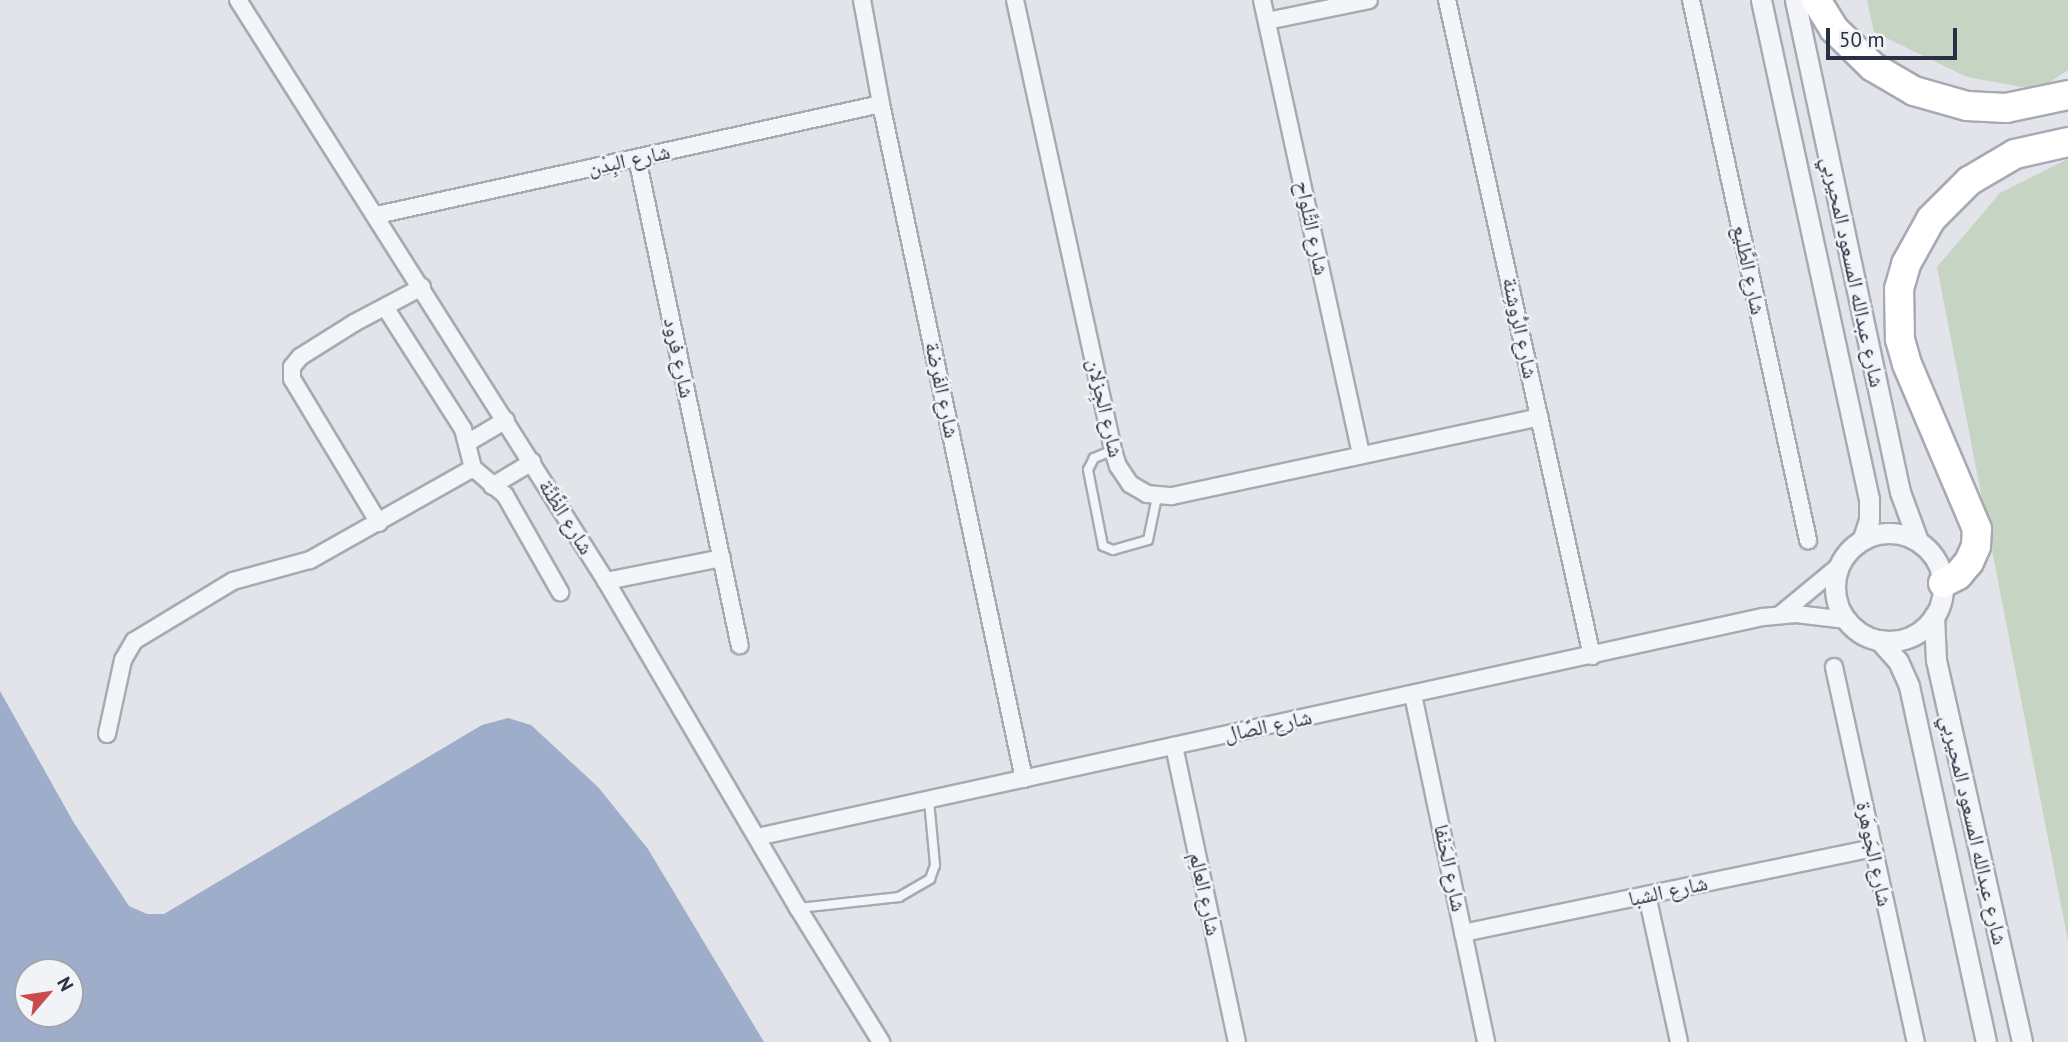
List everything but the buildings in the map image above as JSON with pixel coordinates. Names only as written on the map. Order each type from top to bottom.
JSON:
[{"type":"highway","points":[[1816,0],[1834,29],[1873,66],[1914,91],[1967,106],[2006,108],[2068,95]]},
{"type":"highway","points":[[1943,583],[1958,575],[1969,562],[1976,546],[1977,529],[1907,364],[1900,339],[1898,301],[1906,264],[1931,219],[1969,181],[2015,154],[2068,142]]},
{"type":"street","name":"شارع الظَّنَّة","points":[[238,0],[377,215],[606,581],[798,908],[881,1042]]},
{"type":"street","name":"شارع الفَرضة","points":[[862,0],[881,104],[1024,779]]},
{"type":"street","name":"شارع الجِزلان","points":[[1015,0],[1118,467],[1130,484],[1157,497]]},
{"type":"street","name":"شارع التِّلواح","points":[[1262,0],[1361,455]]},
{"type":"street","points":[[1267,21],[1369,0]]},
{"type":"street","name":"شارع الرُّوشِنة","points":[[1447,0],[1592,656]]},
{"type":"street","name":"شارع الطَّليع","points":[[1691,0],[1808,540]]},
{"type":"street","name":"شارع عبدالله المسعود المحيربي","points":[[1761,0],[1869,499],[1869,520],[1863,539]]},
{"type":"street","name":"شارع عبدالله المسعود المحيربي","points":[[1795,0],[1900,492],[1918,541]]},
{"type":"street","name":"شارع البِدْن","points":[[377,215],[881,104]]},
{"type":"street","name":"شارع فرود","points":[[637,158],[740,645]]},
{"type":"street","points":[[379,523],[291,373],[300,357],[422,287]]},
{"type":"street","points":[[385,307],[463,429],[473,468],[508,500],[560,592]]},
{"type":"street","points":[[1157,497],[1539,417]]},
{"type":"street","points":[[467,443],[506,421]]},
{"type":"street","points":[[492,486],[532,462]]},
{"type":"street","points":[[107,733],[123,660],[134,641],[233,582],[310,560],[473,468]]},
{"type":"street","points":[[1891,533],[1918,541],[1931,553],[1943,583],[1941,601],[1934,616],[1926,626],[1904,639],[1879,640],[1856,629],[1847,620],[1835,588],[1839,566],[1853,546],[1863,539],[1891,533]]},
{"type":"street","points":[[606,581],[722,558]]},
{"type":"street","name":"شارع الصَّال","points":[[1779,615],[1839,566]]},
{"type":"street","name":"شارع الصَّال","points":[[757,837],[1779,615],[1813,615],[1847,620]]},
{"type":"street","name":"شارع عبدالله المسعود المحيربي","points":[[1934,616],[1936,660],[2022,1042]]},
{"type":"street","name":"شارع عبدالله المسعود المحيربي","points":[[1879,640],[1898,661],[1909,686],[1986,1042]]},
{"type":"street","name":"شارع الجَوهَرة","points":[[1834,667],[1916,1042]]},
{"type":"street","name":"شارع الحَنْفا","points":[[1413,695],[1486,1042]]},
{"type":"street","name":"شارع العالِم","points":[[1174,746],[1237,1042]]},
{"type":"street","name":"شارع الشبا","points":[[1463,933],[1873,848]]},
{"type":"street","points":[[1647,895],[1679,1042]]},
{"type":"lane","points":[[1114,450],[1094,458],[1088,470],[1103,546],[1113,550],[1148,540],[1157,497]]},
{"type":"lane","points":[[798,908],[899,897],[930,879],[935,865],[929,800]]},
{"type":"green space","points":[[1867,0],[2068,0],[2068,70],[2038,90],[1967,77],[1874,32]]},
{"type":"green space","points":[[2068,159],[2068,941],[1937,267],[2000,193]]},
{"type":"water","points":[[0,691],[74,823],[129,906],[147,914],[164,914],[482,725],[508,718],[531,725],[598,787],[648,849],[764,1042],[0,1042]]}]
